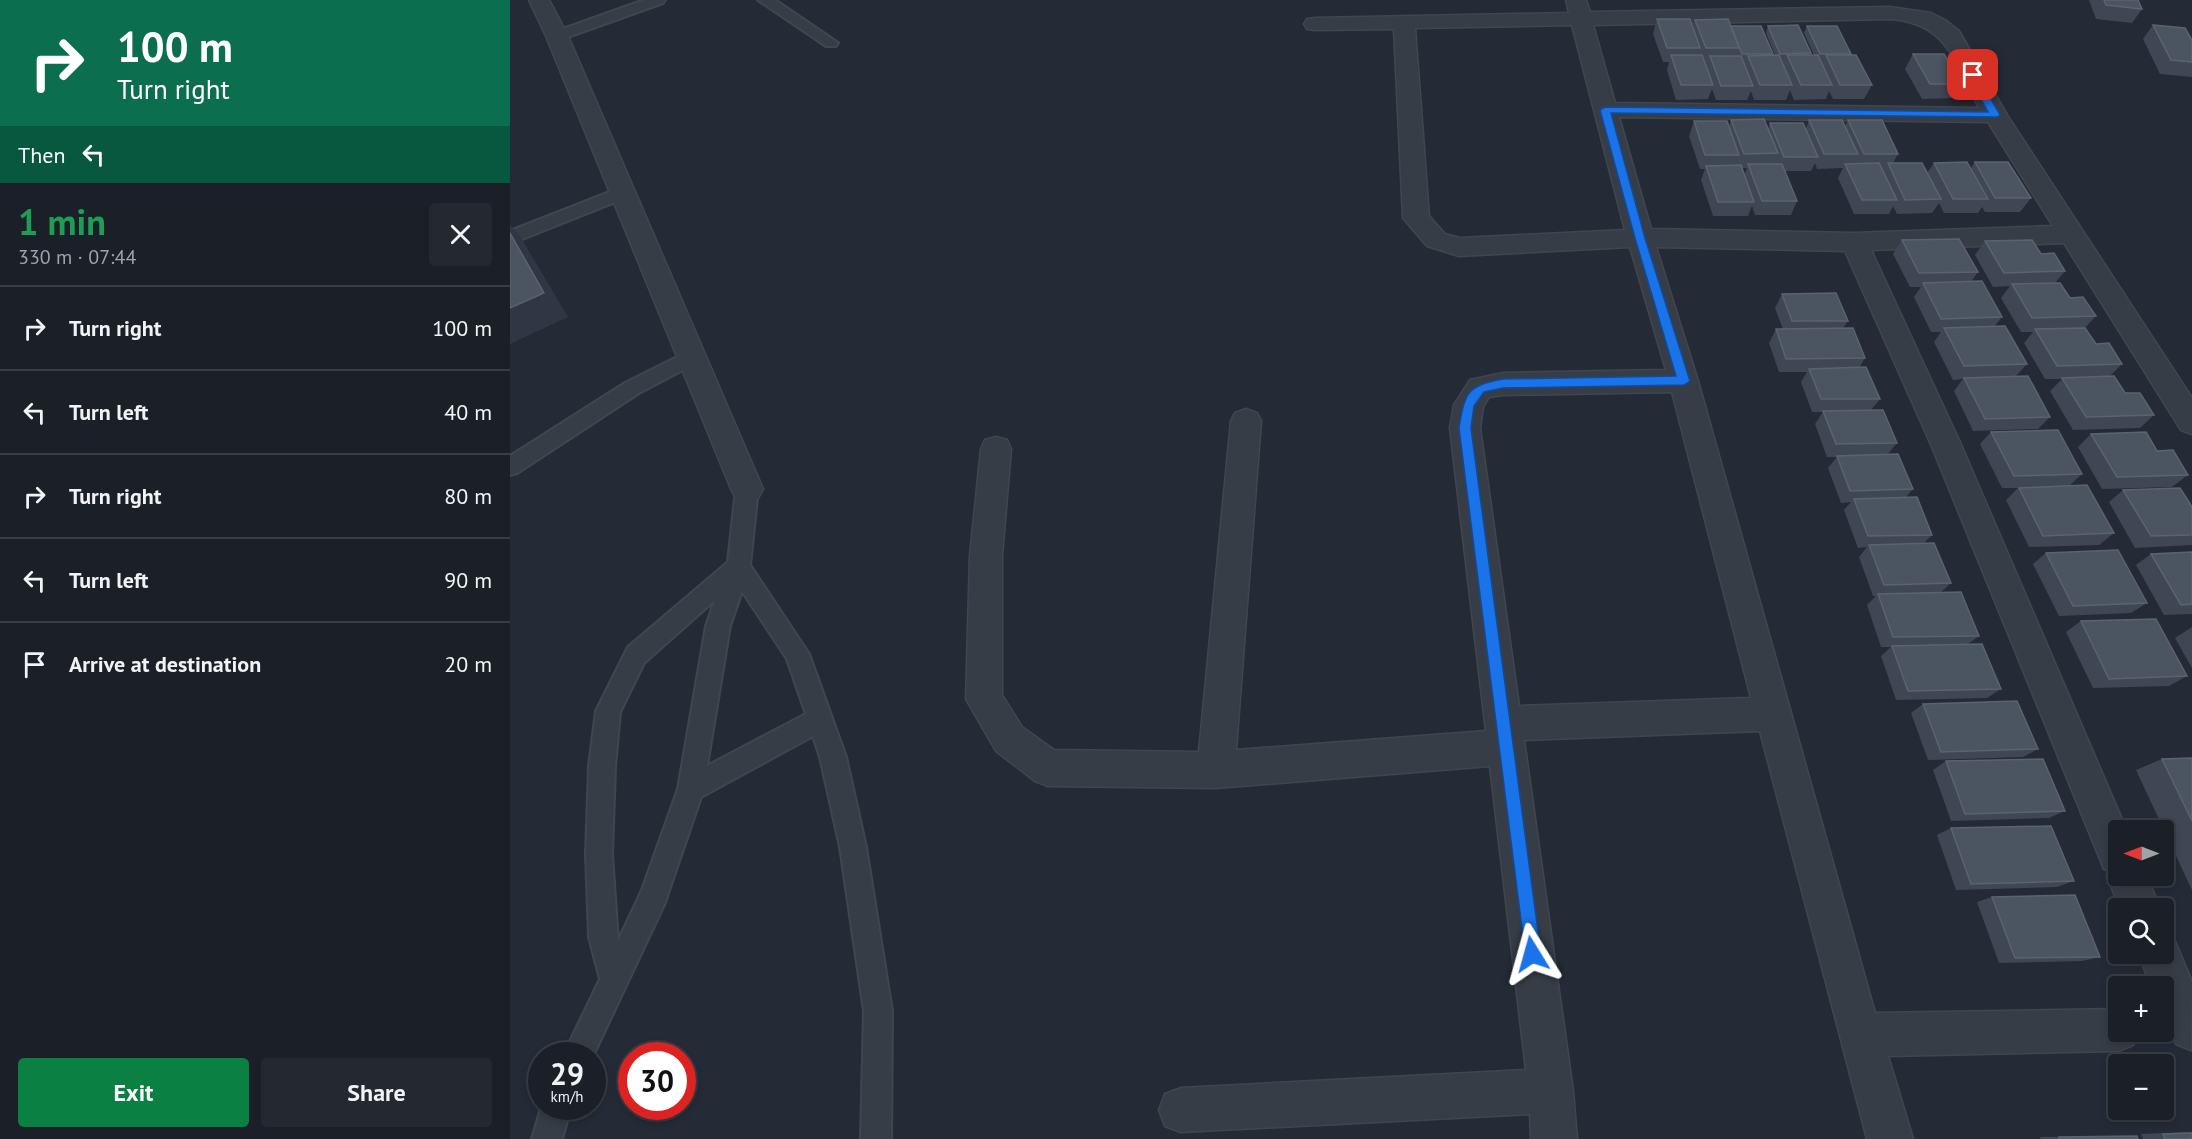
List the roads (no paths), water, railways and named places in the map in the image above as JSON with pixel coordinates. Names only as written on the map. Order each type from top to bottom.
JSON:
[{"type":"street","points":[[539,0],[747,489]]},
{"type":"street","points":[[1579,9],[1640,238],[1684,381],[1890,1139]]},
{"type":"street","points":[[1315,24],[1404,22],[1579,9],[1910,14],[1928,18],[1941,25],[1951,36],[1995,115],[2192,422]]},
{"type":"street","points":[[1404,22],[1416,218],[1436,240],[1460,247],[1640,238],[1854,242],[2072,234]]},
{"type":"street","points":[[1605,110],[1995,115]]},
{"type":"street","points":[[1854,242],[1947,447],[2108,831]]},
{"type":"street","points":[[1554,1139],[1551,1091],[1503,736],[1465,428],[1468,405],[1480,388],[1503,384],[1684,381]]},
{"type":"street","points":[[1216,770],[1246,421]]},
{"type":"street","points":[[996,450],[986,556],[984,699],[1009,739],[1048,768],[1216,770],[1503,736],[1773,714]]},
{"type":"street","points":[[2162,964],[2182,1029]]},
{"type":"street","points":[[1860,1035],[2108,1030]]},
{"type":"street","points":[[1181,1110],[1551,1091]]},
{"type":"lane","points":[[556,36],[658,0]]},
{"type":"lane","points":[[765,0],[831,43]]},
{"type":"lane","points":[[510,238],[622,193]]},
{"type":"lane","points":[[510,467],[632,387],[691,357]]},
{"type":"lane","points":[[585,1042],[654,895],[691,789],[718,626],[739,566],[747,489]]},
{"type":"lane","points":[[739,566],[797,654],[833,757],[853,847],[878,1011],[876,1139]]},
{"type":"lane","points":[[614,980],[603,937],[599,855],[602,766],[608,711],[636,655],[739,566]]},
{"type":"lane","points":[[691,789],[820,719]]},
{"type":"lane","points":[[547,1139],[552,1120]]}]
